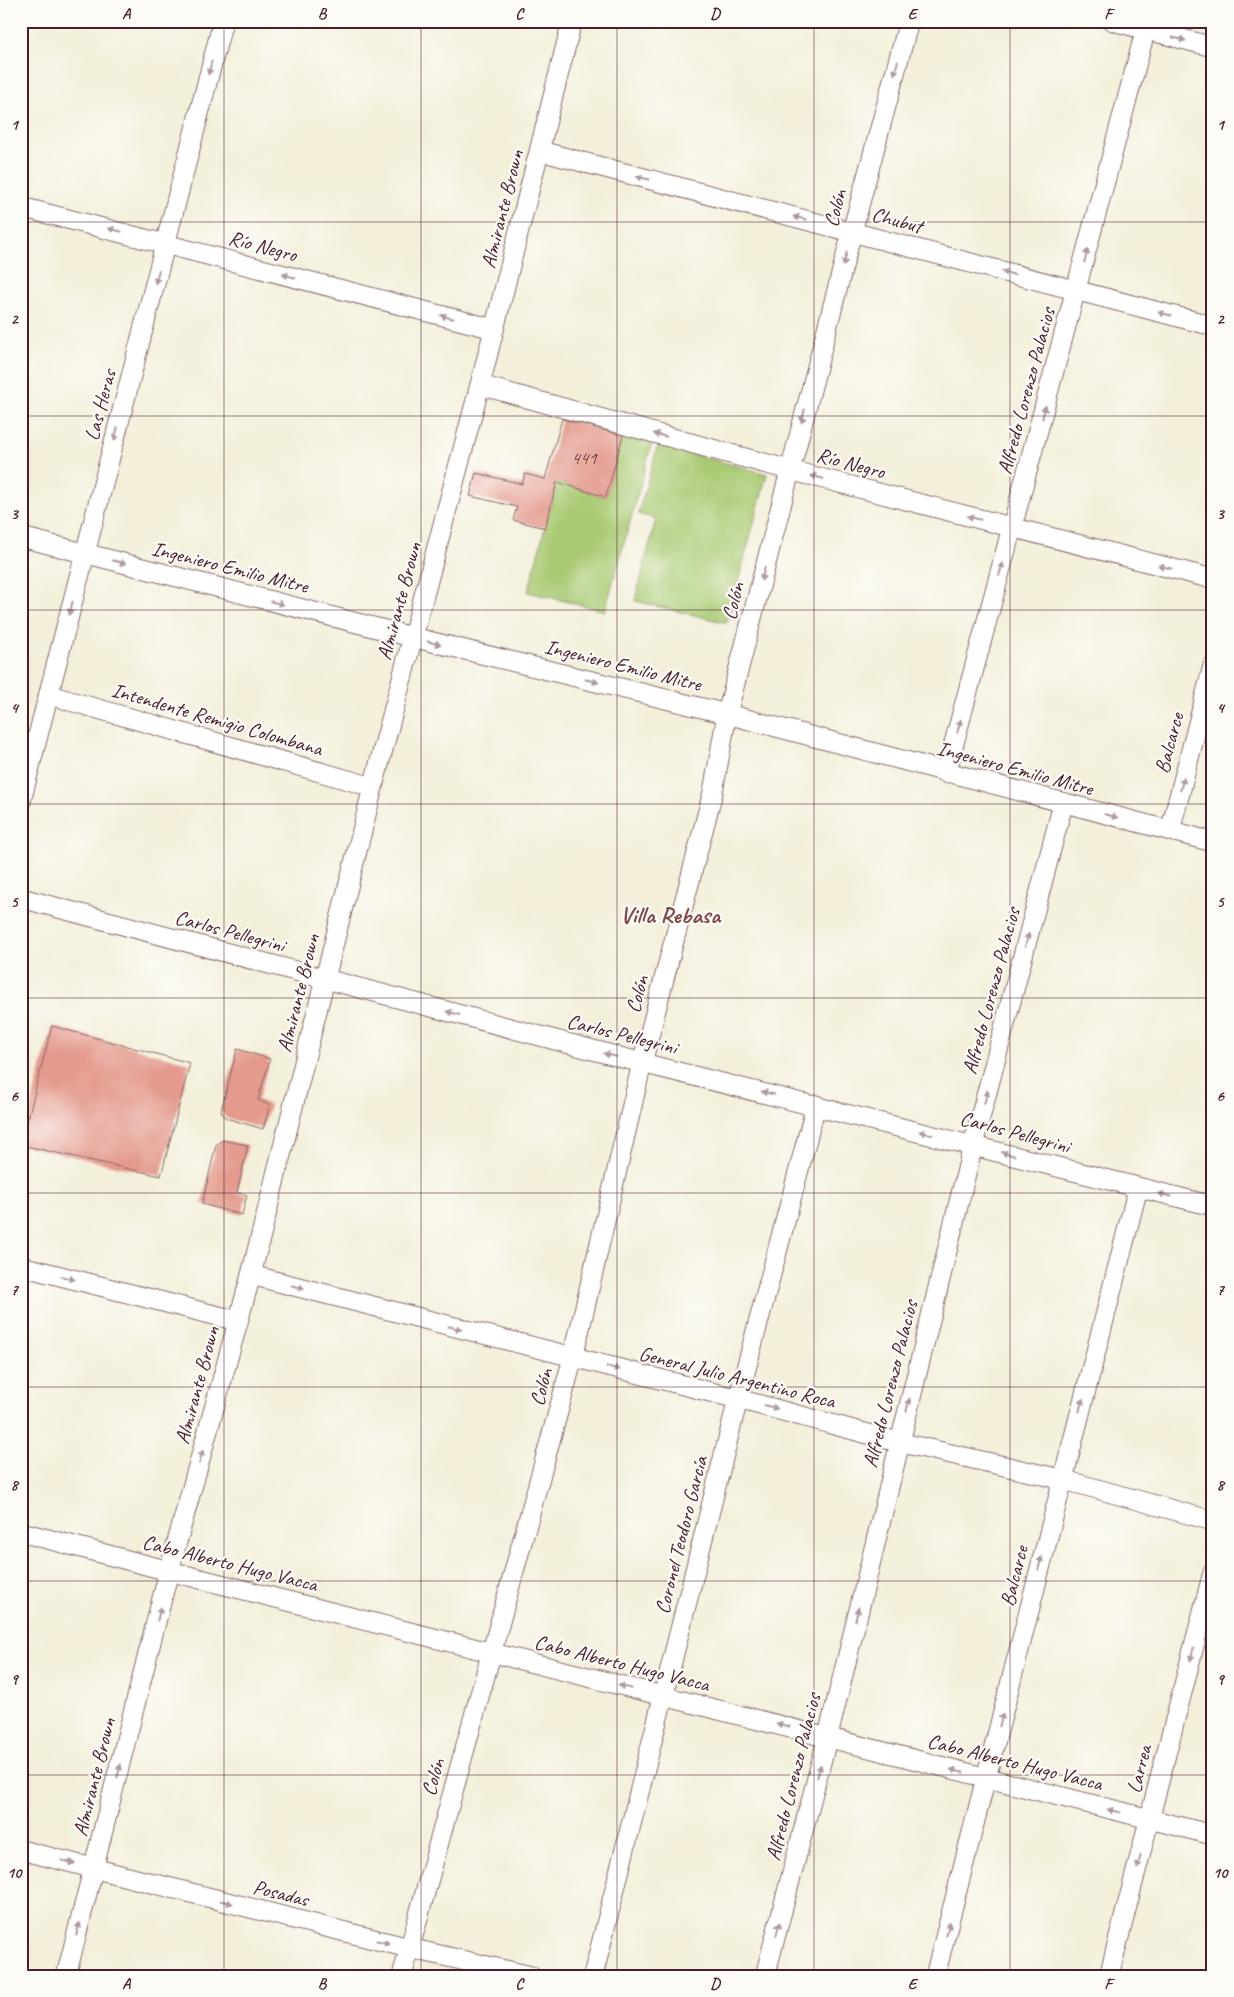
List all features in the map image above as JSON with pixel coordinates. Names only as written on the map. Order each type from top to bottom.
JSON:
[{"type":"street","name":"Las Heras","points":[[21,801],[222,21]]},
{"type":"street","name":"Almirante Brown","points":[[66,1976],[169,1572],[251,1275],[373,787],[480,385],[572,21]]},
{"type":"street","name":"Colón","points":[[402,1976],[573,1358],[642,1063],[713,792],[727,714],[789,470],[909,21]]},
{"type":"street","points":[[1113,21],[1147,26],[1213,47]]},
{"type":"street","name":"Alfredo Lorenzo Palacios","points":[[946,773],[1077,292],[1147,26]]},
{"type":"street","name":"Chubut","points":[[540,151],[1213,326]]},
{"type":"street","name":"Río Negro","points":[[21,207],[494,329]]},
{"type":"street","name":"Río Negro","points":[[480,385],[789,470],[1213,579]]},
{"type":"street","name":"Ingeniero Emilio Mitre","points":[[21,538],[727,714],[1213,842]]},
{"type":"street","name":"Balcarce","points":[[1170,831],[1213,666]]},
{"type":"street","name":"Intendente Remigio Colombana","points":[[49,696],[373,787]]},
{"type":"street","name":"Alfredo Lorenzo Palacios","points":[[765,1976],[828,1736],[898,1442],[973,1144],[1064,804]]},
{"type":"street","name":"Carlos Pellegrini","points":[[21,898],[642,1063],[973,1144],[1213,1206]]},
{"type":"street","name":"Coronel Teodoro García","points":[[593,1976],[738,1398],[816,1105]]},
{"type":"street","name":"Balcarce","points":[[935,1976],[1061,1479],[1138,1188]]},
{"type":"street","points":[[21,1266],[238,1321]]},
{"type":"street","name":"General Julio Argentino Roca","points":[[251,1275],[573,1358],[738,1398],[898,1442],[1061,1479],[1213,1522]]},
{"type":"street","name":"Cabo Alberto Hugo Vacca","points":[[21,1532],[169,1572],[491,1654],[828,1736],[986,1779],[1213,1835]]},
{"type":"street","name":"Larrea","points":[[1109,1976],[1213,1572]]},
{"type":"street","name":"Posadas","points":[[21,1850],[409,1948],[531,1976]]},
{"type":"green space","points":[[623,435],[652,443],[605,611],[528,592],[557,482],[606,497]]},
{"type":"green space","points":[[658,445],[767,474],[727,623],[635,601],[656,519],[638,514]]},
{"type":"building","points":[[562,419],[623,435],[606,497],[557,482],[545,528],[513,520],[517,507],[470,496],[476,473],[522,484],[525,474],[545,479]]},
{"type":"building","points":[[52,1026],[190,1063],[161,1176],[21,1145]]},
{"type":"building","points":[[237,1049],[270,1059],[258,1100],[270,1105],[263,1129],[226,1118],[221,1111]]},
{"type":"building","points":[[222,1140],[248,1145],[237,1193],[247,1195],[242,1215],[202,1204],[216,1145]]},
{"type":"district","name":"Villa Rebasa","points":[[670,915]]}]
